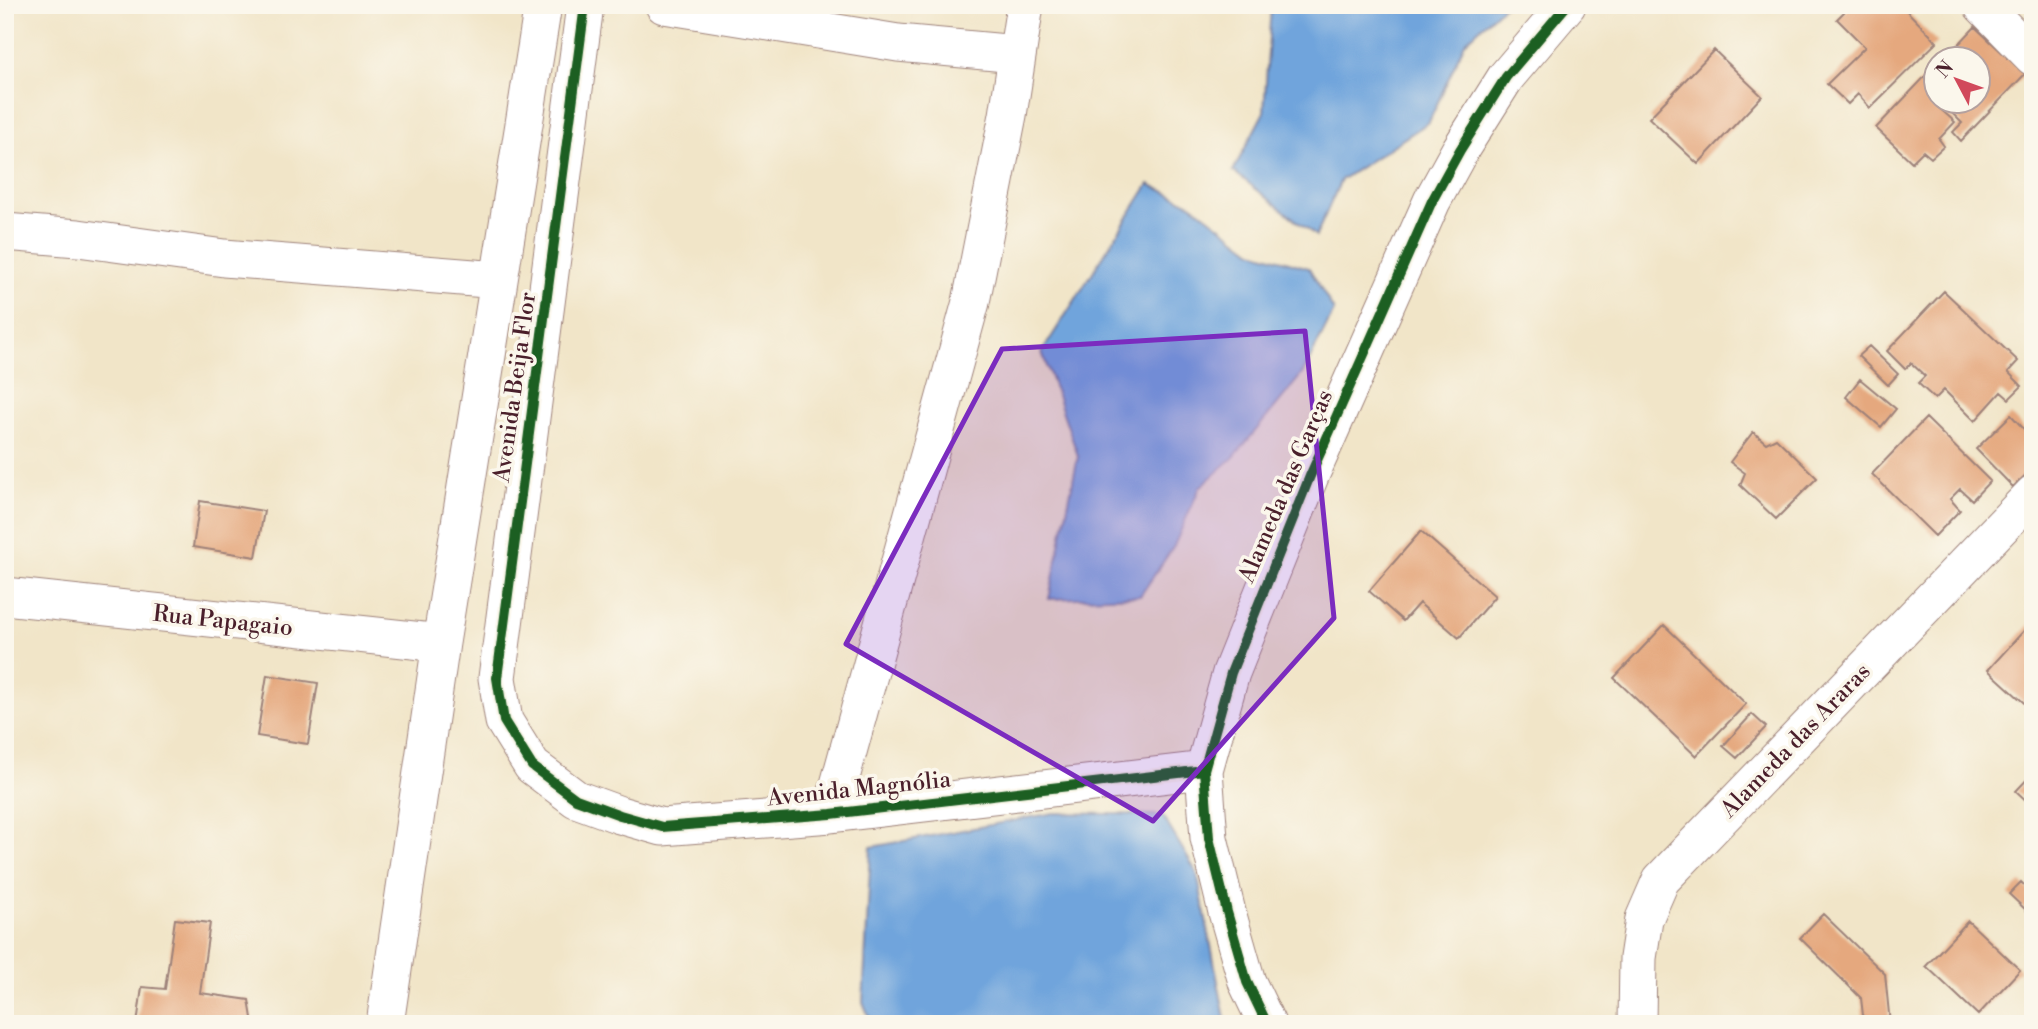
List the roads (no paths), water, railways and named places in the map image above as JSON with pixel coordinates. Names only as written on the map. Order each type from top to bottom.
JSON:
[{"type":"street","name":"Avenida Beija Flor","points":[[385,1024],[441,643],[543,5]]},
{"type":"street","name":"Avenida Beija Flor","points":[[532,766],[504,722],[497,678],[585,5]]},
{"type":"street","points":[[664,5],[898,43],[1017,54]]},
{"type":"street","points":[[831,814],[971,302],[1008,115],[1025,5]]},
{"type":"street","name":"Alameda das Garças","points":[[1268,1024],[1247,982],[1209,838],[1204,770],[1231,673],[1310,476],[1432,201],[1506,77],[1567,5]]},
{"type":"street","points":[[1982,5],[2033,57]]},
{"type":"street","points":[[5,232],[78,238],[224,258],[499,280]]},
{"type":"street","name":"Alameda das Araras","points":[[1637,1024],[1637,958],[1644,919],[1661,880],[2033,494]]},
{"type":"street","name":"Rua Papagaio","points":[[5,596],[441,643]]},
{"type":"street","name":"Avenida Magnólia","points":[[532,766],[576,799],[662,827],[831,814],[1204,770]]},
{"type":"water","points":[[1271,5],[1505,5],[1465,42],[1429,122],[1341,180],[1316,236],[1233,171],[1264,112]]},
{"type":"water","points":[[1149,184],[1191,204],[1253,251],[1309,268],[1334,311],[1303,373],[1234,457],[1200,487],[1174,546],[1140,596],[1049,599],[1078,456],[1042,352]]},
{"type":"water","points":[[1054,813],[1162,815],[1197,873],[1225,1018],[1219,1024],[872,1024],[863,1002],[871,847]]}]
